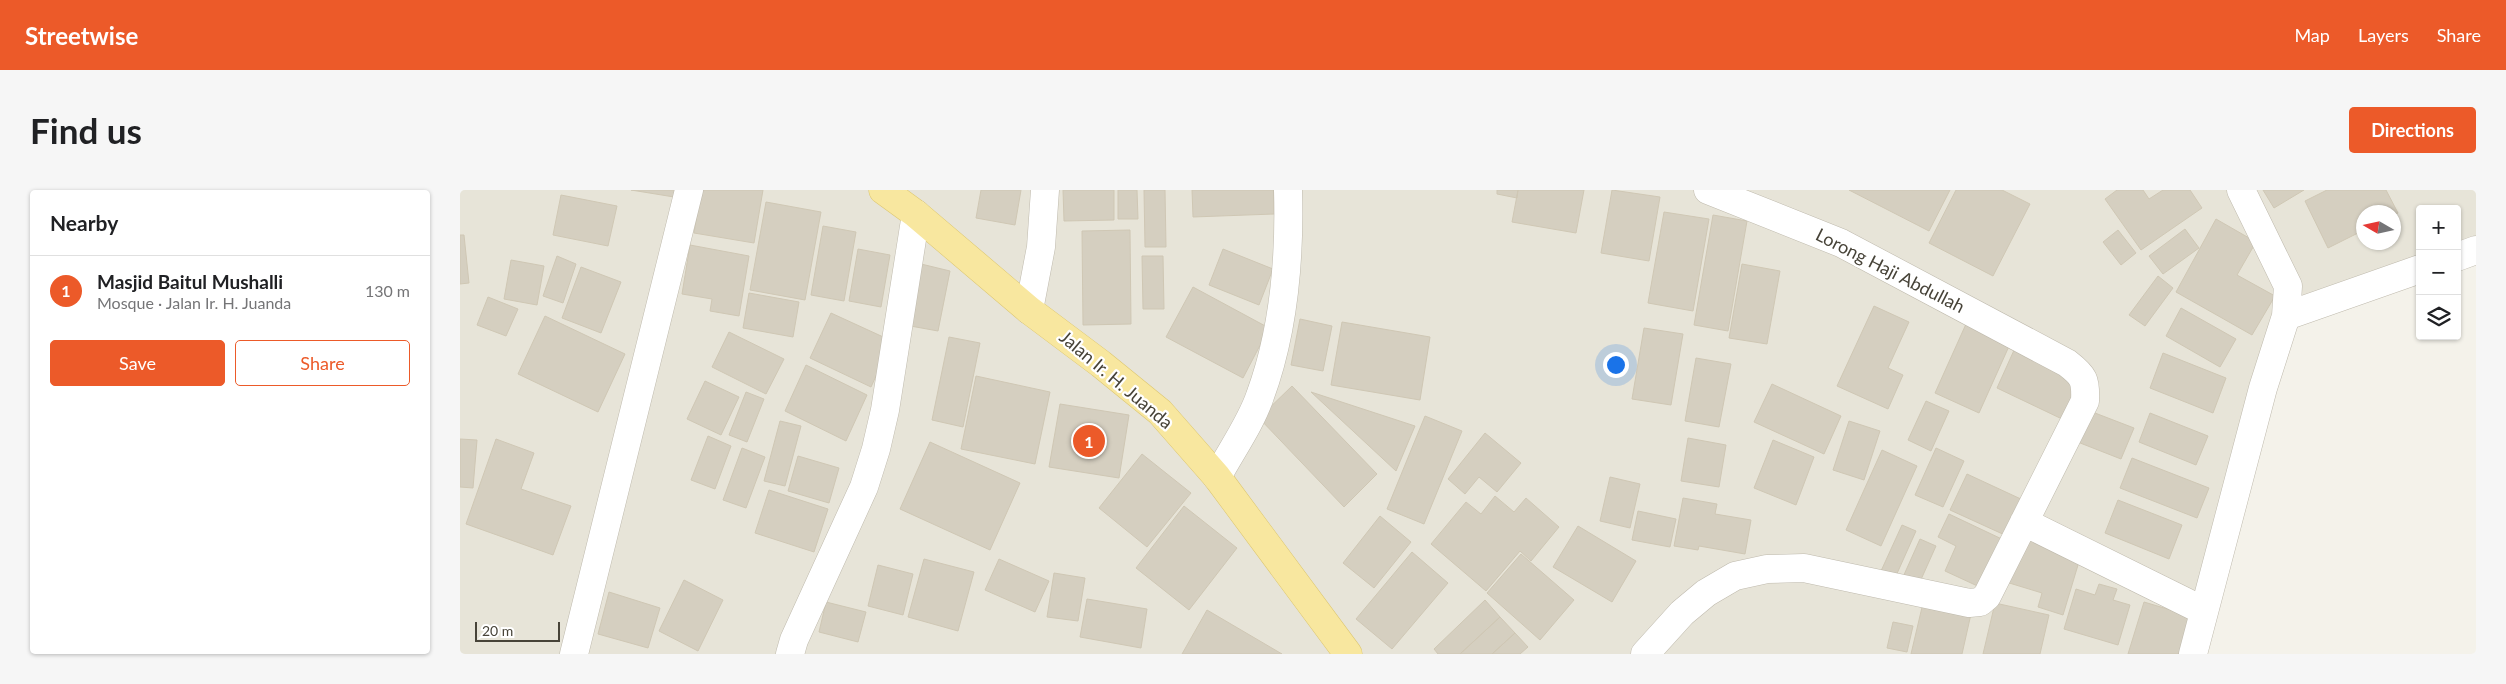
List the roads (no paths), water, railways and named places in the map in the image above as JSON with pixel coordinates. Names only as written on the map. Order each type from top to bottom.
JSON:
[{"type":"main road","name":"Jalan Ir. H. Juanda","points":[[883,190],[916,214],[1029,310],[1101,364],[1160,412],[1217,476],[1348,654]]},
{"type":"street","points":[[574,654],[689,190]]},
{"type":"street","points":[[1029,310],[1041,247],[1044,190]]},
{"type":"street","points":[[1217,476],[1260,397],[1280,326],[1289,227],[1288,190]]},
{"type":"street","name":"Lorong Haji Abdullah","points":[[1645,654],[1682,613],[1706,594],[1736,576],[1767,569],[1804,568],[1969,603],[1980,602],[1987,596],[2085,401],[2086,385],[2080,373],[2067,363],[1841,243],[1708,190]]},
{"type":"street","points":[[2193,654],[2263,388],[2286,316],[2288,286],[2241,190]]},
{"type":"street","points":[[790,654],[794,640],[864,487],[876,449],[916,214]]},
{"type":"street","points":[[2461,255],[2476,250]]},
{"type":"street","points":[[2286,316],[2416,271]]},
{"type":"street","points":[[2024,522],[2204,611]]},
{"type":"place","name":"Masjid Baitul Mushalli","points":[[1089,441]]}]
